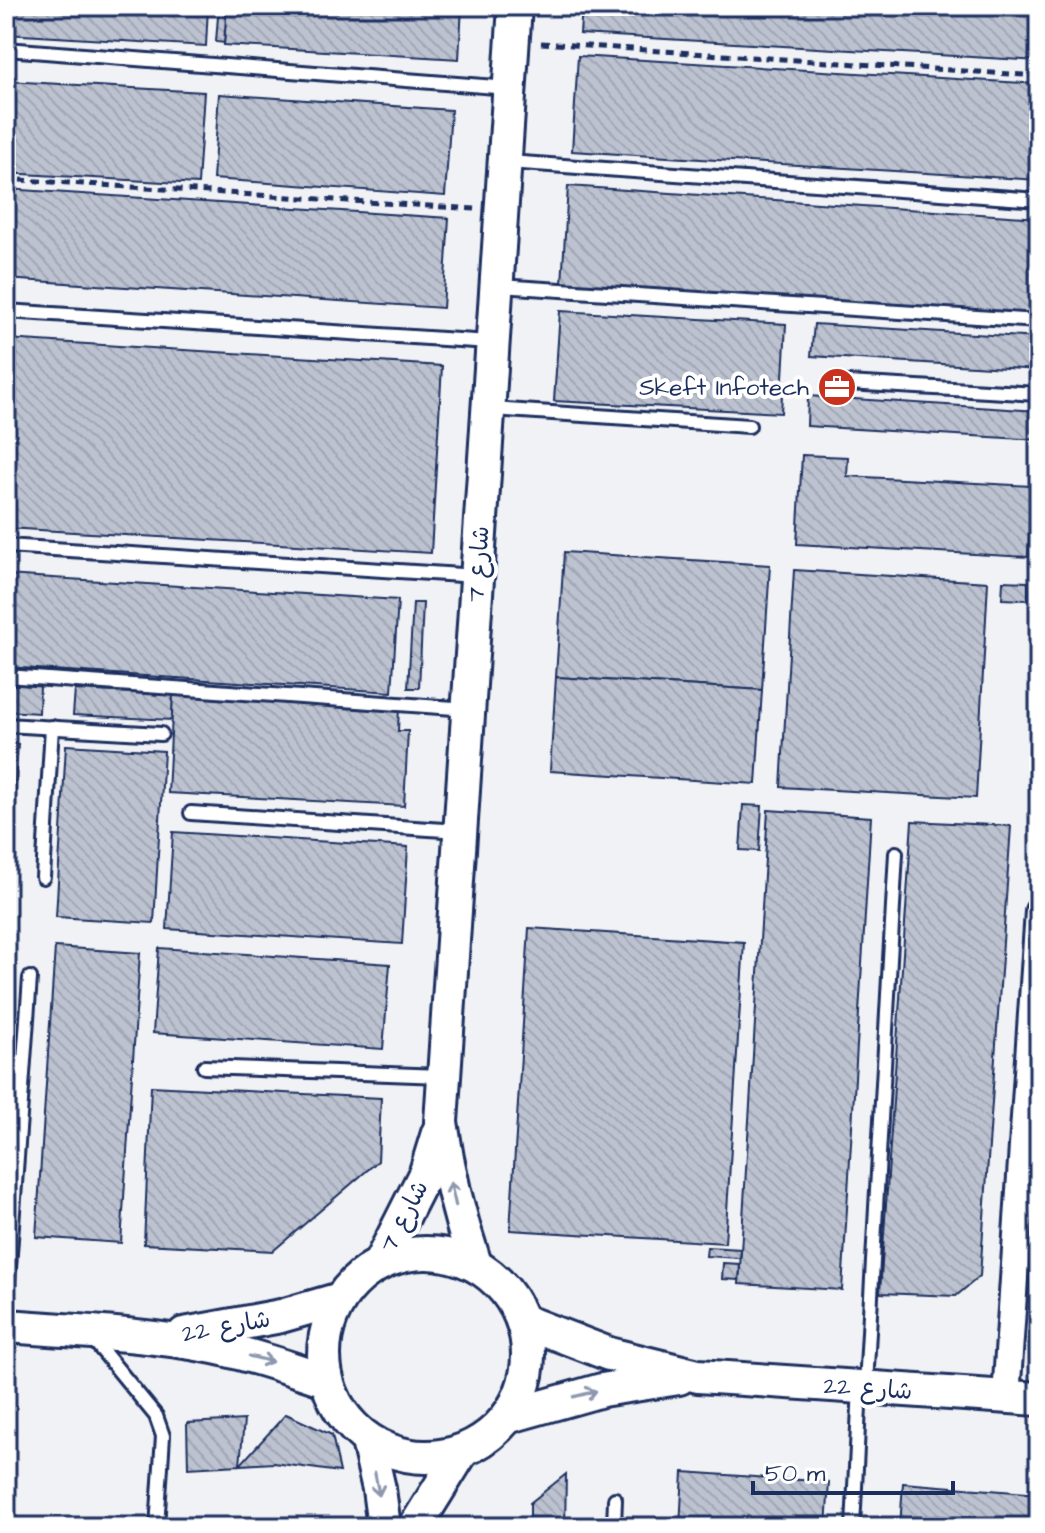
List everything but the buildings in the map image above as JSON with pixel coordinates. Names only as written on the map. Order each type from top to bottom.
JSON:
[{"type":"street","name":"شارع 7","points":[[475,1264],[459,1218],[441,1122],[515,6]]},
{"type":"street","points":[[1006,1397],[1031,1134],[1039,911]]},
{"type":"street","name":"شارع 7","points":[[380,1263],[426,1172],[441,1122]]},
{"type":"street","points":[[412,1253],[444,1254],[475,1264],[496,1279],[512,1298],[523,1321],[529,1353],[524,1386],[510,1416],[488,1438],[461,1453],[429,1459],[397,1455],[368,1441],[342,1414],[326,1380],[323,1352],[328,1325],[340,1299],[358,1278],[380,1263],[412,1253]]},
{"type":"street","name":"شارع 22","points":[[157,1338],[281,1316],[340,1299]]},
{"type":"street","name":"شارع 22","points":[[523,1321],[609,1354],[698,1376],[1039,1399]]},
{"type":"street","name":"شارع 22","points":[[6,1326],[157,1338],[215,1347],[326,1380]]},
{"type":"street","name":"شارع 22","points":[[510,1416],[602,1390],[698,1376]]},
{"type":"street","points":[[368,1441],[384,1527]]},
{"type":"street","points":[[415,1527],[461,1453]]},
{"type":"lane","points":[[6,49],[509,88]]},
{"type":"lane","points":[[504,161],[1039,200]]},
{"type":"lane","points":[[496,286],[1039,321]]},
{"type":"lane","points":[[6,311],[492,342]]},
{"type":"lane","points":[[847,383],[1039,394]]},
{"type":"lane","points":[[488,408],[749,426]]},
{"type":"lane","points":[[6,546],[477,576]]},
{"type":"lane","points":[[6,676],[468,709]]},
{"type":"lane","points":[[6,725],[161,734]]},
{"type":"lane","points":[[43,877],[52,727]]},
{"type":"lane","points":[[191,813],[460,831]]},
{"type":"lane","points":[[853,1527],[896,853]]},
{"type":"lane","points":[[6,1308],[30,978]]},
{"type":"lane","points":[[204,1067],[444,1076]]},
{"type":"lane","points":[[88,1333],[156,1416],[163,1436],[157,1527]]},
{"type":"lane","points":[[614,1527],[615,1499]]},
{"type":"path","points":[[512,41],[1039,76]]},
{"type":"path","points":[[6,179],[501,211]]},
{"type":"place","name":"Skeft Infotech","points":[[837,387]]}]
